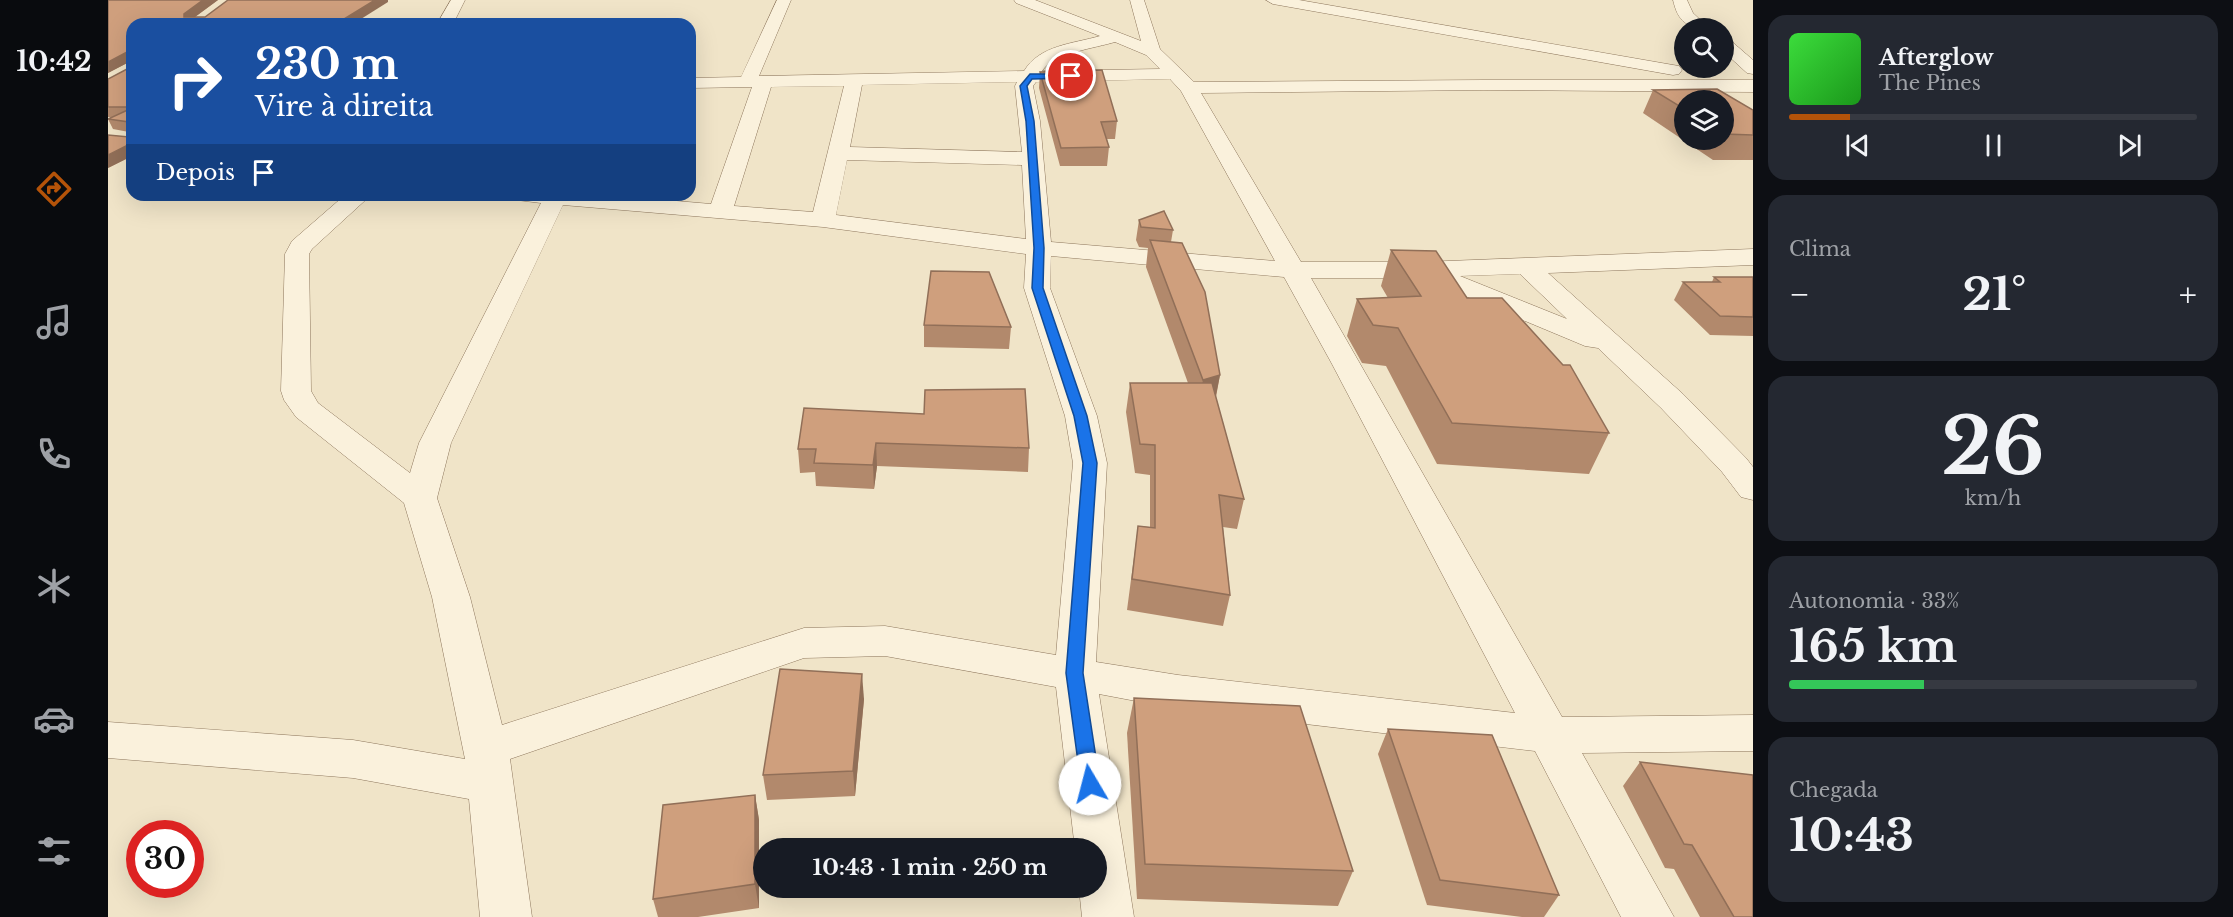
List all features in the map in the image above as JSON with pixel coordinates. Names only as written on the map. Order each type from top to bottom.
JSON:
[{"type":"street","points":[[448,18],[459,0]]},
{"type":"street","points":[[720,212],[755,83],[784,0]]},
{"type":"street","points":[[1021,0],[1152,51],[1182,81],[1347,364],[1648,917]]},
{"type":"street","points":[[1137,0],[1152,51]]},
{"type":"street","points":[[1273,0],[1753,85]]},
{"type":"street","points":[[1680,0],[1682,11],[1687,18]]},
{"type":"street","points":[[1108,917],[1075,673],[1090,463],[1081,416],[1037,288],[1039,248],[1033,159],[1024,86],[1038,63],[1052,54],[1116,37]]},
{"type":"street","points":[[1734,53],[1753,69]]},
{"type":"street","points":[[696,83],[1030,77],[1483,85],[1753,85]]},
{"type":"street","points":[[823,220],[854,81]]},
{"type":"street","points":[[838,153],[1033,159]]},
{"type":"street","points":[[351,201],[309,239],[297,254],[296,392],[307,410],[420,498]]},
{"type":"street","points":[[506,917],[488,766],[451,597],[420,498],[440,433],[559,201]]},
{"type":"street","points":[[603,201],[823,220],[1039,248],[1293,270],[1422,270],[1753,257]]},
{"type":"street","points":[[1526,266],[1672,401],[1734,465],[1753,489]]},
{"type":"street","points":[[1422,270],[1611,346]]},
{"type":"street","points":[[108,741],[353,759],[488,766],[804,643],[885,641],[1179,692],[1548,735],[1753,733]]},
{"type":"building","points":[[108,0],[203,0],[184,14],[184,17],[205,17],[228,0],[375,0],[346,18],[126,18],[126,53],[108,62]]},
{"type":"building","points":[[126,70],[126,107],[108,107],[108,79]]},
{"type":"building","points":[[1102,70],[1117,121],[1101,122],[1109,147],[1061,148],[1040,72]]},
{"type":"building","points":[[1717,89],[1719,90],[1674,90],[1674,103],[1653,90]]},
{"type":"building","points":[[1734,99],[1753,110],[1753,135],[1734,134]]},
{"type":"building","points":[[126,111],[126,122],[108,119]]},
{"type":"building","points":[[108,135],[126,137],[126,146],[108,155]]},
{"type":"building","points":[[1164,211],[1173,230],[1141,227],[1139,220]]},
{"type":"building","points":[[1150,240],[1182,243],[1205,292],[1220,375],[1203,380]]},
{"type":"building","points":[[1391,250],[1436,251],[1467,298],[1502,298],[1563,365],[1570,365],[1609,433],[1452,423],[1398,328],[1373,325],[1357,299],[1421,296]]},
{"type":"building","points":[[931,271],[989,272],[1011,327],[924,325]]},
{"type":"building","points":[[1714,277],[1753,277],[1753,317],[1720,316],[1683,282],[1720,282]]},
{"type":"building","points":[[1130,383],[1212,383],[1244,499],[1219,495],[1230,595],[1132,579],[1138,526],[1155,528],[1155,445],[1140,444]]},
{"type":"building","points":[[1025,389],[1029,448],[876,443],[873,465],[814,463],[816,449],[798,449],[804,408],[924,414],[925,390]]},
{"type":"building","points":[[780,669],[862,674],[853,771],[763,775]]},
{"type":"building","points":[[1134,698],[1300,706],[1353,871],[1145,864]]},
{"type":"building","points":[[1388,729],[1492,735],[1559,895],[1440,880]]},
{"type":"building","points":[[1640,762],[1753,775],[1753,917],[1734,917],[1692,845],[1684,844]]},
{"type":"building","points":[[755,795],[753,884],[653,899],[663,805]]},
{"type":"route","points":[[1071,76],[1030,77],[1024,86],[1030,121],[1039,248],[1037,288],[1081,416],[1090,463],[1075,673],[1090,784]]}]
